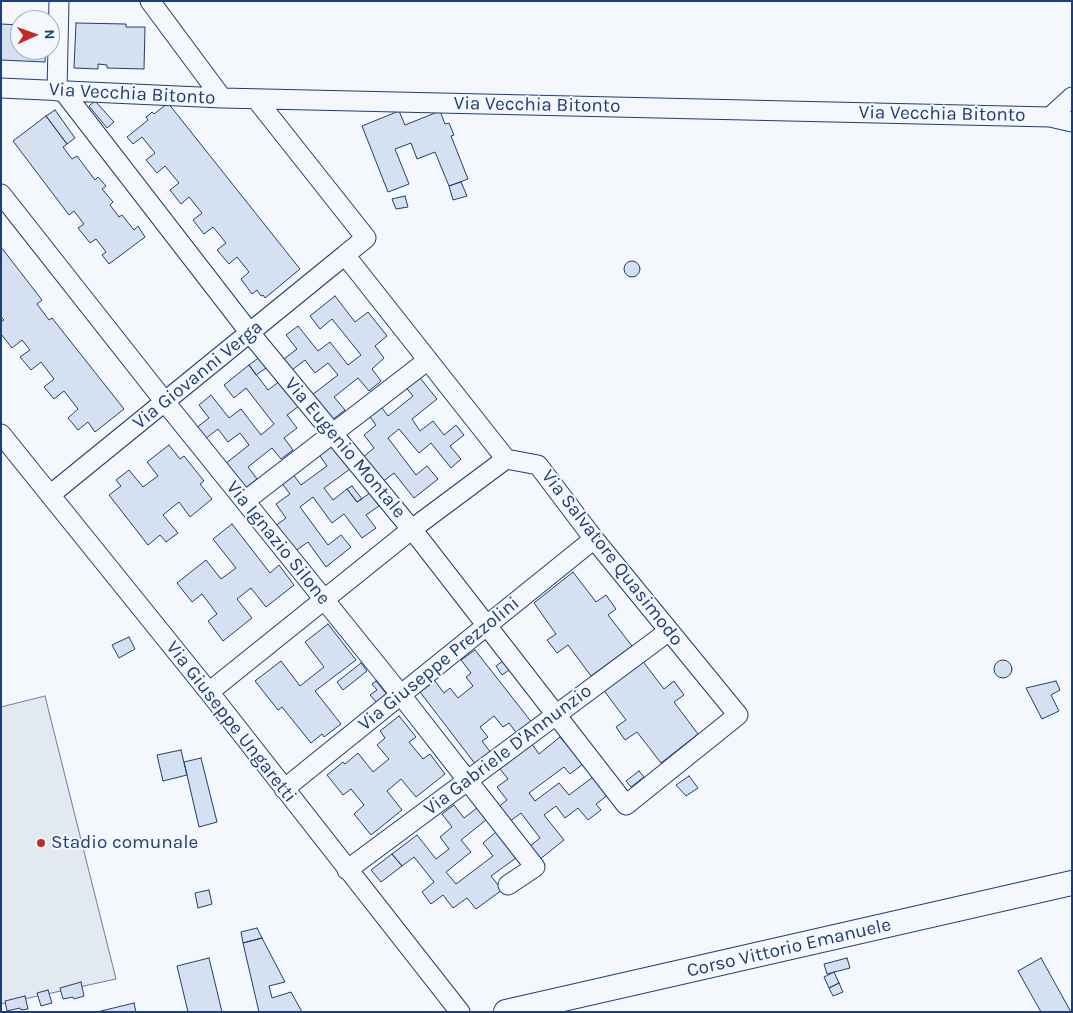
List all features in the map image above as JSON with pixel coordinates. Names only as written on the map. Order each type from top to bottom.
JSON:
[{"type":"street","points":[[59,1],[60,91]]},
{"type":"street","points":[[150,1],[222,98]]},
{"type":"street","name":"Via Vecchia Bitonto","points":[[1,88],[256,99],[1050,117],[1072,122]]},
{"type":"street","name":"Via Eugenio Montale","points":[[60,91],[250,333],[412,530],[626,805]]},
{"type":"street","points":[[1050,117],[1072,97]]},
{"type":"street","points":[[208,692],[412,530],[506,459],[345,255],[366,238],[256,99]]},
{"type":"street","name":"Via Ignazio Silone","points":[[1,194],[164,402],[401,695],[535,867],[508,885]]},
{"type":"street","name":"Via Giovanni Verga","points":[[50,495],[345,255]]},
{"type":"street","points":[[245,501],[428,360]]},
{"type":"street","name":"Via Giuseppe Ungaretti","points":[[1,434],[9,454],[50,495],[460,1012]]},
{"type":"street","name":"Via Salvatore Quasimodo","points":[[506,459],[538,465],[594,539],[738,715],[626,805]]},
{"type":"street","name":"Via Giuseppe Prezzolini","points":[[284,789],[594,539]]},
{"type":"street","name":"Via Gabriele D'Annunzio","points":[[347,870],[669,631]]},
{"type":"street","name":"Corso Vittorio Emanuele","points":[[506,1012],[1072,883]]},
{"type":"shaded area","name":"Stadio comunale","points":[[45,696],[116,979],[1,1004],[1,707]]},
{"type":"building","points":[[76,23],[126,24],[126,27],[145,27],[144,69],[107,68],[107,65],[98,64],[98,69],[74,68]]},
{"type":"building","points":[[1,24],[10,24],[10,60],[45,60],[45,62],[1,60]]},
{"type":"building","points":[[95,101],[114,122],[107,128],[89,106]]},
{"type":"building","points":[[168,103],[300,269],[265,298],[257,290],[252,294],[241,279],[249,272],[237,257],[229,264],[217,250],[226,243],[213,227],[204,234],[193,220],[202,213],[189,197],[181,204],[170,190],[179,183],[165,166],[157,173],[146,160],[155,153],[142,137],[133,144],[127,137],[148,120],[146,117],[152,112],[154,114]]},
{"type":"building","points":[[55,110],[75,138],[67,144],[46,116]]},
{"type":"building","points":[[399,111],[405,125],[440,111],[445,124],[449,123],[454,135],[451,136],[468,179],[449,186],[435,152],[417,159],[411,143],[395,149],[409,184],[388,192],[362,126]]},
{"type":"building","points":[[46,116],[67,144],[63,147],[72,159],[77,156],[95,180],[98,177],[106,186],[102,189],[113,202],[110,205],[119,217],[122,215],[134,230],[138,226],[145,237],[109,264],[102,255],[106,252],[96,239],[90,243],[78,228],[84,224],[74,211],[69,215],[13,141]]},
{"type":"building","points":[[461,182],[467,196],[453,200],[449,186]]},
{"type":"building","points":[[405,196],[408,207],[396,209],[392,199]]},
{"type":"building","points":[[1,247],[42,300],[37,304],[49,320],[52,318],[124,409],[95,432],[88,422],[78,430],[68,418],[78,409],[64,391],[54,399],[44,387],[54,379],[41,362],[31,370],[20,357],[30,350],[22,340],[12,348],[1,334],[1,322],[4,320],[1,317]]},
{"type":"building","points":[[629,261],[635,261],[640,266],[638,275],[629,277],[624,272],[624,266]]},
{"type":"building","points":[[335,296],[355,322],[368,312],[387,336],[375,346],[384,358],[372,369],[381,381],[369,391],[358,378],[334,397],[345,410],[332,420],[312,395],[338,375],[328,363],[315,373],[305,360],[292,370],[284,359],[297,349],[286,335],[298,326],[318,351],[330,342],[348,365],[361,355],[332,319],[320,329],[310,316]]},
{"type":"building","points":[[261,356],[269,366],[256,375],[249,365]]},
{"type":"building","points":[[249,365],[268,390],[280,381],[299,406],[287,415],[297,428],[284,438],[293,450],[281,459],[272,448],[248,467],[257,479],[244,489],[225,464],[249,445],[240,433],[228,442],[218,429],[205,439],[196,428],[209,418],[199,405],[211,395],[229,418],[241,409],[261,435],[274,424],[246,388],[234,398],[224,385]]},
{"type":"building","points":[[416,373],[437,399],[412,419],[420,431],[433,421],[444,435],[456,425],[464,435],[450,446],[461,459],[451,468],[431,443],[419,453],[399,429],[388,438],[416,475],[427,466],[438,479],[414,498],[394,473],[381,483],[362,458],[374,448],[364,435],[376,425],[367,413],[379,404],[388,416],[413,396],[403,384]]},
{"type":"building","points":[[330,444],[350,469],[324,488],[333,500],[347,489],[357,502],[370,493],[379,506],[366,515],[376,528],[362,538],[344,514],[332,523],[313,497],[300,507],[328,545],[341,535],[351,547],[326,567],[308,542],[294,552],[274,527],[286,518],[276,504],[290,494],[281,482],[292,473],[301,485],[327,466],[318,453]]},
{"type":"building","points":[[169,445],[180,459],[184,456],[204,481],[200,484],[212,499],[190,517],[179,502],[163,515],[178,533],[166,542],[160,535],[148,545],[109,495],[121,486],[116,480],[129,470],[143,487],[158,476],[147,462]]},
{"type":"building","points":[[352,486],[362,499],[357,502],[347,489]]},
{"type":"building","points":[[232,524],[270,573],[279,565],[294,585],[266,607],[251,588],[237,599],[252,618],[223,641],[208,621],[217,614],[202,594],[192,602],[177,583],[206,560],[221,579],[236,568],[213,539]]},
{"type":"building","points":[[573,572],[596,602],[606,595],[616,609],[608,615],[632,646],[591,676],[568,645],[557,653],[547,640],[556,634],[534,603]]},
{"type":"building","points":[[328,624],[356,660],[315,691],[341,724],[324,737],[322,734],[311,743],[282,707],[278,710],[255,681],[281,661],[300,686],[324,667],[305,642]]},
{"type":"building","points":[[129,637],[135,649],[119,658],[112,645]]},
{"type":"building","points":[[475,650],[533,724],[518,735],[509,723],[503,727],[494,716],[480,727],[488,737],[482,741],[491,753],[476,765],[420,692],[435,681],[444,693],[450,688],[458,698],[473,686],[466,677],[471,673],[461,660]]},
{"type":"building","points":[[641,659],[664,689],[674,681],[684,695],[674,702],[698,734],[661,763],[637,732],[625,740],[616,727],[626,720],[602,688]]},
{"type":"building","points":[[999,660],[1007,660],[1012,665],[1010,676],[999,678],[994,673],[994,665]]},
{"type":"building","points":[[503,661],[509,670],[502,675],[496,666]]},
{"type":"building","points":[[361,663],[367,671],[343,690],[337,682]]},
{"type":"building","points":[[376,681],[388,696],[378,704],[370,695],[377,690],[372,684]]},
{"type":"building","points":[[1056,681],[1060,690],[1051,695],[1059,711],[1042,719],[1026,688]]},
{"type":"building","points":[[399,716],[416,737],[409,742],[423,759],[430,754],[445,774],[416,797],[401,779],[387,791],[402,810],[371,835],[354,814],[364,805],[351,789],[343,795],[327,775],[358,753],[373,772],[389,759],[377,745],[385,738],[380,731]]},
{"type":"building","points":[[560,737],[583,764],[570,774],[564,767],[529,793],[535,801],[559,783],[569,795],[593,777],[608,795],[596,804],[601,810],[588,820],[578,808],[565,818],[556,806],[544,815],[564,840],[539,860],[529,847],[540,838],[521,813],[509,822],[497,808],[507,800],[497,787],[508,779],[500,769],[532,744],[539,754]]},
{"type":"building","points":[[181,750],[187,775],[163,781],[157,755]]},
{"type":"building","points":[[201,758],[217,822],[199,827],[184,762]]},
{"type":"building","points":[[639,771],[644,777],[631,787],[626,781]]},
{"type":"building","points":[[689,776],[698,788],[686,796],[676,785]]},
{"type":"building","points":[[454,805],[464,818],[477,808],[486,820],[461,840],[471,852],[446,872],[456,884],[493,856],[483,843],[496,832],[516,858],[491,876],[502,890],[476,909],[467,898],[453,908],[443,895],[431,904],[422,892],[434,882],[414,857],[402,866],[392,854],[417,835],[436,859],[449,849],[440,837],[452,827],[442,814]]},
{"type":"building","points":[[392,854],[402,866],[381,882],[371,870]]},
{"type":"building","points":[[209,890],[212,904],[198,908],[195,893]]},
{"type":"building","points":[[257,928],[262,938],[243,943],[241,932]]},
{"type":"building","points":[[262,938],[285,982],[269,986],[272,998],[291,992],[302,1012],[259,1012],[243,943]]},
{"type":"building","points":[[209,958],[222,1012],[188,1012],[177,966]]},
{"type":"building","points":[[847,958],[850,968],[827,974],[824,964]]},
{"type":"building","points":[[1041,958],[1071,1012],[1041,1012],[1018,971]]},
{"type":"building","points":[[834,972],[839,983],[829,988],[824,977]]},
{"type":"building","points":[[81,982],[84,996],[74,999],[73,997],[63,999],[60,988]]},
{"type":"building","points":[[839,983],[843,992],[833,996],[829,988]]},
{"type":"building","points":[[48,990],[52,1003],[41,1006],[37,993]]},
{"type":"building","points":[[25,996],[28,1009],[21,1010],[20,1008],[7,1011],[5,1001]]},
{"type":"building","points":[[134,1003],[136,1012],[97,1012]]},
{"type":"place","name":"Stadio comunale","points":[[41,843]]}]
